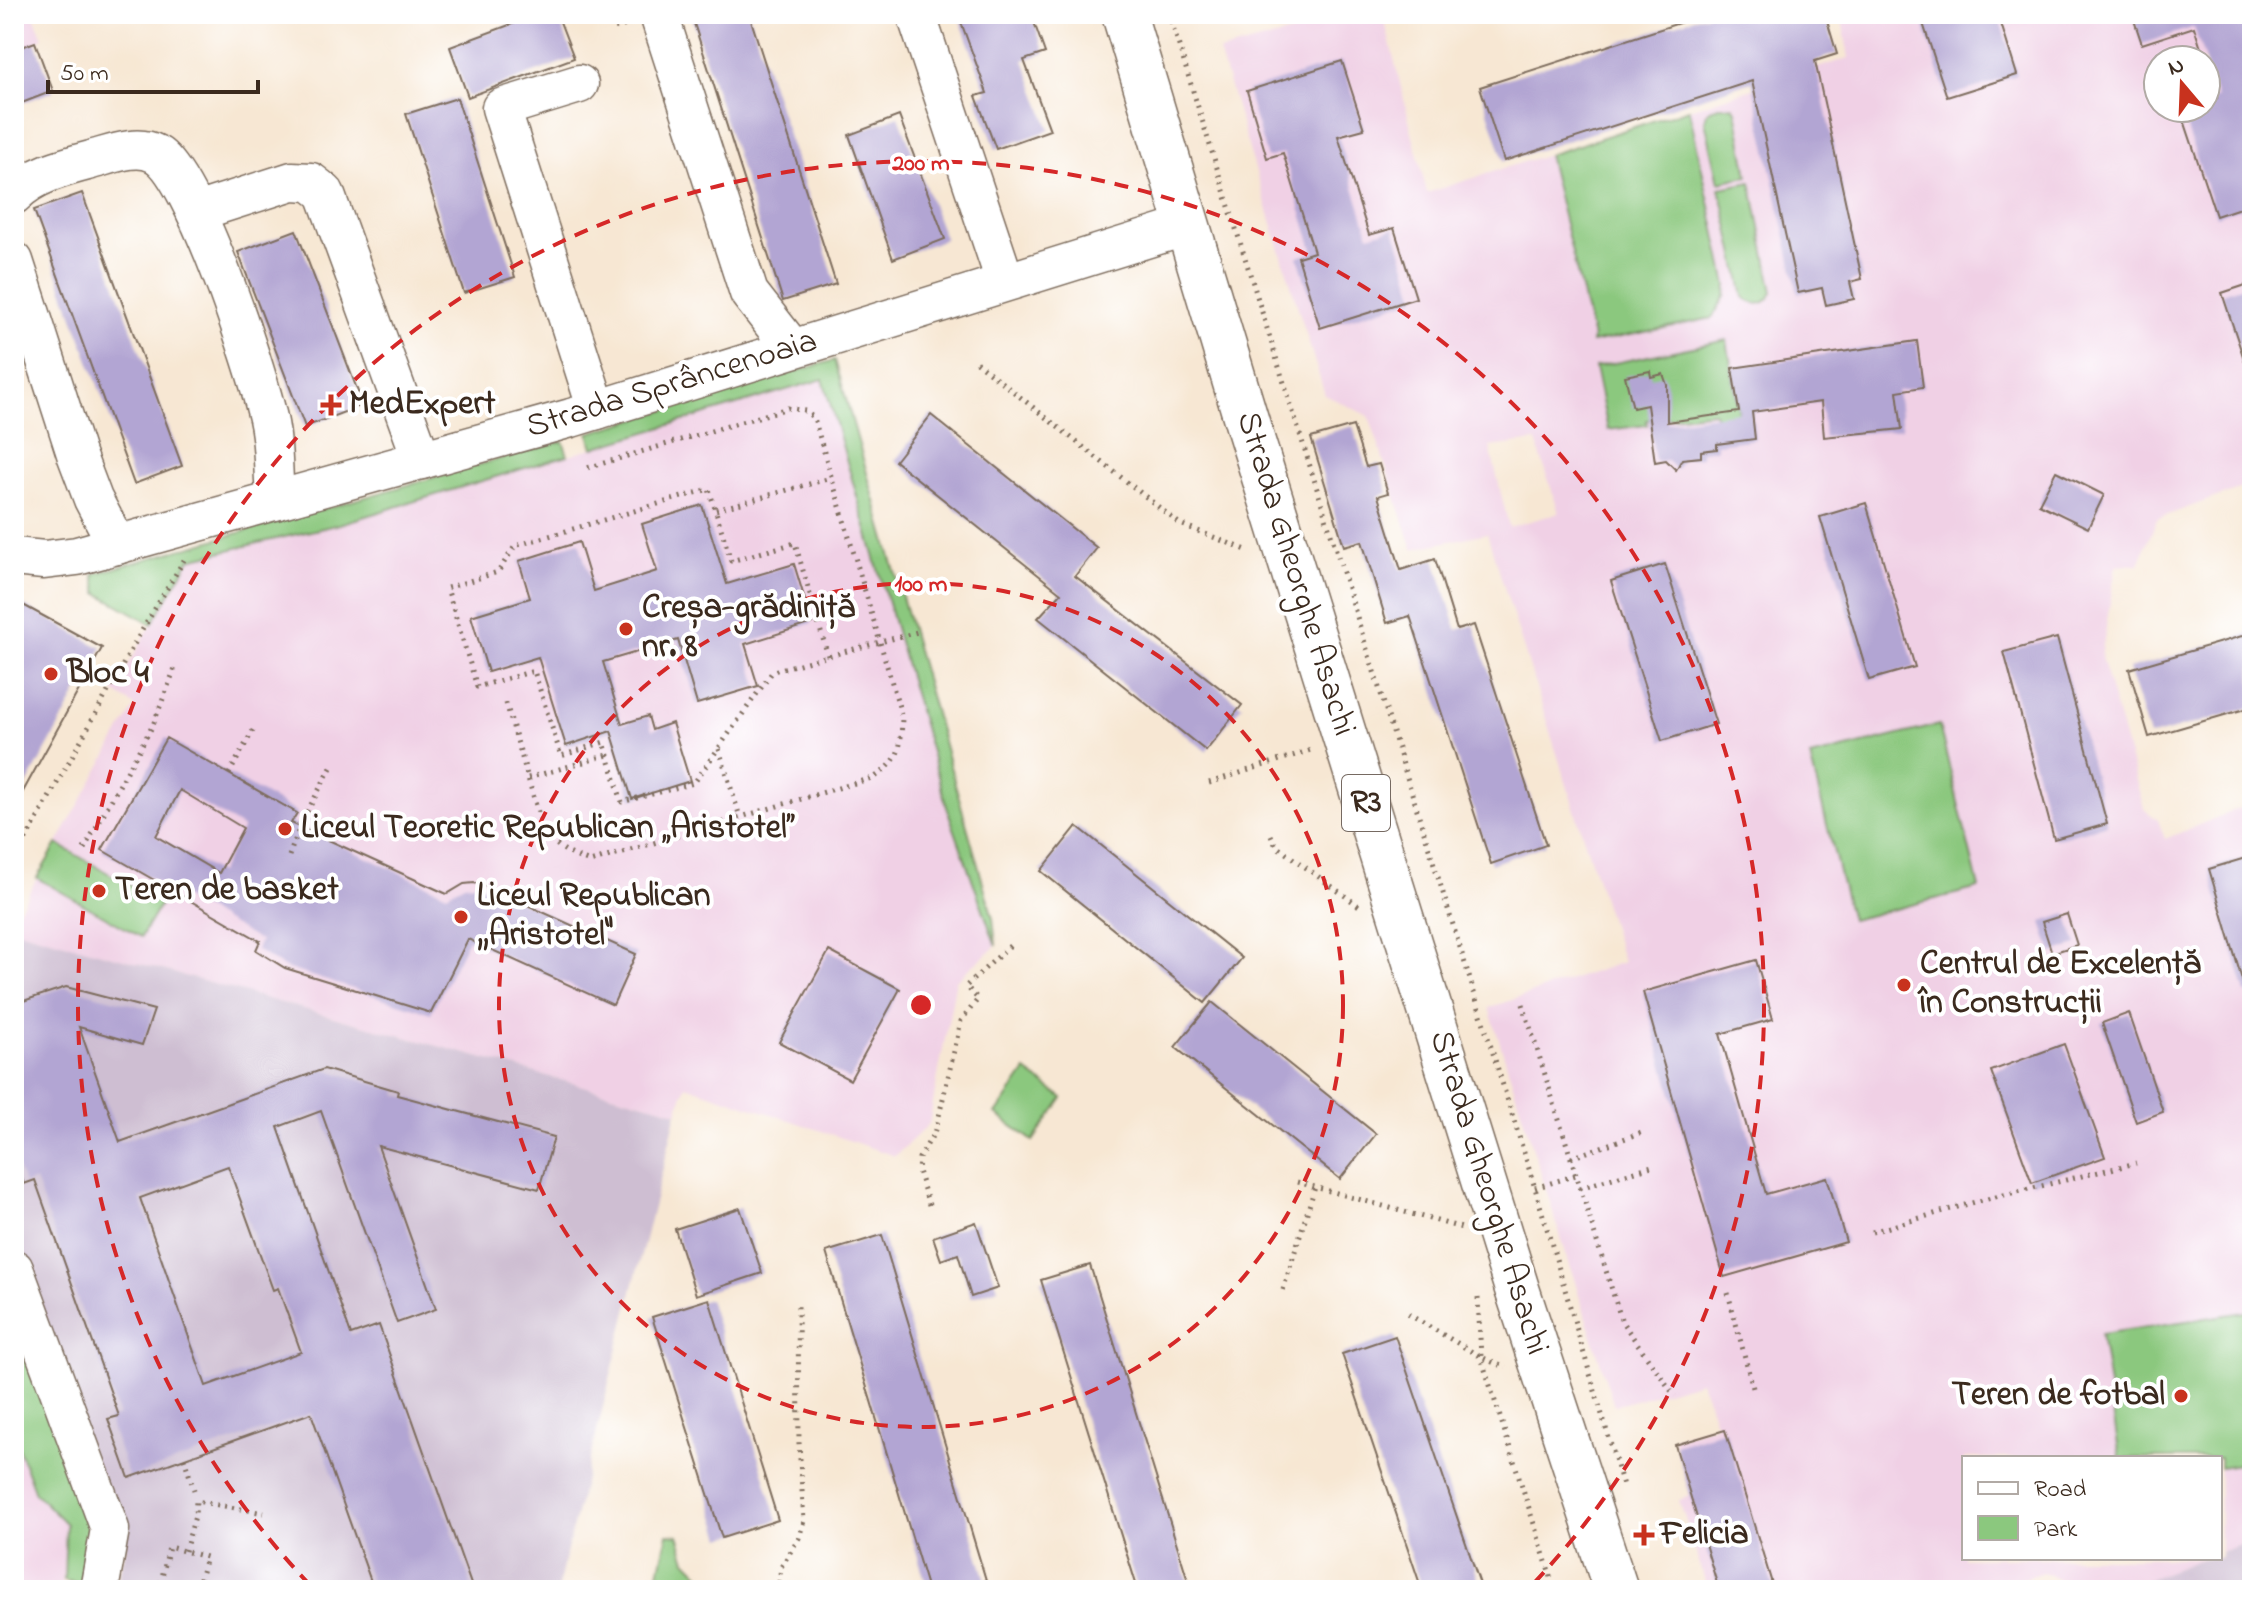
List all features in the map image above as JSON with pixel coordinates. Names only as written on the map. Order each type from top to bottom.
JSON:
[{"type":"main road","name":"Strada Gheorghe Asachi","points":[[1124,14],[1345,739],[1563,1434],[1616,1590]]},
{"type":"street","points":[[916,14],[1005,281]]},
{"type":"street","points":[[659,15],[749,293],[792,348]]},
{"type":"street","points":[[579,84],[501,108],[597,410]]},
{"type":"street","points":[[14,195],[23,186],[62,167],[128,150],[149,151],[160,156],[177,174],[215,259],[266,411],[275,501]]},
{"type":"street","points":[[196,212],[292,181],[311,182],[325,193],[422,460]]},
{"type":"street","name":"Strada Sprâncenoaia","points":[[14,557],[44,560],[77,556],[422,460],[597,410],[1187,226]]},
{"type":"street","points":[[14,261],[76,454],[93,499],[117,545]]},
{"type":"street","points":[[14,1269],[110,1529],[99,1590]]},
{"type":"path","points":[[1169,14],[1535,1188],[1624,1491]]},
{"type":"path","points":[[976,362],[1180,524],[1262,555]]},
{"type":"path","points":[[506,703],[542,826],[551,841],[571,855],[590,862],[875,777],[890,767],[899,754],[902,717],[814,418],[805,411],[788,408],[587,468]]},
{"type":"path","points":[[716,510],[831,478]]},
{"type":"path","points":[[828,656],[795,543],[731,561],[709,489],[515,546],[498,572],[447,588],[477,687],[534,671],[561,756],[604,742],[622,802],[694,783],[773,671],[921,631]]},
{"type":"path","points":[[14,861],[185,559]]},
{"type":"path","points":[[84,849],[153,725],[175,668]]},
{"type":"path","points":[[229,774],[256,725]]},
{"type":"path","points":[[1209,783],[1345,739]]},
{"type":"path","points":[[718,748],[740,817]]},
{"type":"path","points":[[528,778],[608,755]]},
{"type":"path","points":[[289,856],[302,821],[333,764]]},
{"type":"path","points":[[1271,835],[1276,846],[1362,909]]},
{"type":"path","points":[[929,1205],[918,1165],[934,1133],[961,1021],[978,999],[966,986],[1014,942]]},
{"type":"path","points":[[1523,1004],[1622,1322],[1675,1396]]},
{"type":"path","points":[[1571,1158],[1645,1131]]},
{"type":"path","points":[[1872,1232],[1975,1202],[2136,1163]]},
{"type":"path","points":[[1580,1188],[1655,1165]]},
{"type":"path","points":[[1535,1188],[1576,1175]]},
{"type":"path","points":[[1297,1182],[1475,1232],[1502,1236]]},
{"type":"path","points":[[1283,1290],[1315,1187]]},
{"type":"path","points":[[1728,1293],[1753,1388]]},
{"type":"path","points":[[1478,1298],[1481,1357],[1555,1590]]},
{"type":"path","points":[[778,1590],[781,1567],[799,1538],[804,1521],[799,1444],[798,1306]]},
{"type":"path","points":[[1408,1314],[1481,1357],[1518,1373]]},
{"type":"path","points":[[184,1458],[194,1490]]},
{"type":"path","points":[[185,1551],[196,1501],[264,1513]]},
{"type":"path","points":[[159,1590],[169,1547],[206,1557],[197,1590]]},
{"type":"shaded area","points":[[14,14],[33,14],[43,37],[35,43],[53,91],[14,106]]},
{"type":"shaded area","name":"Centrul de Excelență în Construcții","points":[[1363,14],[1383,14],[1427,193],[1849,58],[1841,14],[2252,14],[2252,484],[2157,519],[2139,564],[2116,566],[2101,657],[2144,809],[2158,820],[2165,839],[2252,803],[2252,1541],[2222,1551],[2222,1456],[1962,1456],[1962,1560],[2198,1560],[2121,1590],[2082,1590],[2043,1572],[1988,1590],[1708,1590],[1679,1500],[1690,1496],[1673,1438],[1716,1425],[1701,1381],[1614,1406],[1489,1008],[1623,962],[1487,533],[1413,549],[1369,416],[1325,395],[1219,52]],"holes":[[[1536,441],[1559,513],[1509,527],[1490,447]]]},
{"type":"shaded area","points":[[823,379],[949,814],[996,946],[956,980],[929,1124],[895,1156],[686,1085],[677,1112],[14,929],[14,919],[135,706],[113,692],[189,559],[336,525]]},
{"type":"shaded area","points":[[14,929],[677,1112],[557,1590],[115,1590],[126,1548],[14,1247]]},
{"type":"shaded area","points":[[14,1436],[35,1493],[66,1524],[62,1590],[14,1590]]},
{"type":"shaded area","points":[[2252,1541],[2252,1590],[2121,1590],[2198,1560],[2222,1560],[2222,1551]]},
{"type":"green space","points":[[1718,106],[1733,106],[1736,110],[1748,176],[1719,182],[1705,121],[1707,112]]},
{"type":"green space","points":[[1689,109],[1727,285],[1726,295],[1712,318],[1592,343],[1548,155]]},
{"type":"green space","points":[[1751,182],[1773,292],[1760,304],[1744,297],[1720,188]]},
{"type":"green space","points":[[1727,340],[1739,414],[1717,419],[1714,412],[1646,420],[1647,425],[1608,430],[1595,367]]},
{"type":"green space","points":[[835,360],[993,918],[996,946],[949,814],[823,379],[593,448],[589,433]]},
{"type":"green space","points":[[563,441],[568,455],[336,525],[190,559],[152,624],[98,593],[94,574]]},
{"type":"green space","points":[[1939,725],[1979,888],[1851,920],[1810,757]]},
{"type":"green space","name":"Teren de basket","points":[[57,844],[161,903],[141,937],[37,878]]},
{"type":"green space","points":[[1026,1071],[1063,1098],[1033,1141],[996,1114]]},
{"type":"green space","points":[[14,1291],[99,1525],[87,1586],[64,1580],[66,1524],[35,1493],[14,1436]]},
{"type":"green space","name":"Teren de fotbal","points":[[2252,1311],[2252,1462],[2222,1467],[2222,1456],[2120,1456],[2101,1334]]},
{"type":"green space","points":[[668,1534],[678,1535],[686,1560],[716,1590],[655,1590]]},
{"type":"building","points":[[539,14],[557,14],[574,58],[468,97],[450,47]]},
{"type":"building","points":[[691,14],[749,14],[836,284],[783,301]]},
{"type":"building","points":[[958,14],[1031,14],[1045,53],[1024,60],[1050,130],[996,149],[976,96],[987,93]]},
{"type":"building","points":[[1707,14],[1825,14],[1837,54],[1815,61],[1862,279],[1850,282],[1854,299],[1826,305],[1822,288],[1798,293],[1752,81],[1504,161],[1480,87]]},
{"type":"building","points":[[1920,14],[1998,14],[2017,75],[1947,97]]},
{"type":"building","points":[[2132,14],[2252,14],[2252,204],[2216,216],[2185,124],[2222,124],[2222,44],[2200,44],[2194,27],[2142,44]]},
{"type":"building","points":[[35,42],[53,91],[14,106],[14,50]]},
{"type":"building","points":[[1342,61],[1364,129],[1338,136],[1369,235],[1394,228],[1416,298],[1320,328],[1298,257],[1314,252],[1283,153],[1267,158],[1247,91]]},
{"type":"building","points":[[457,98],[515,277],[464,293],[406,114]]},
{"type":"building","points":[[899,116],[945,239],[893,259],[849,135]]},
{"type":"building","points":[[82,193],[182,466],[134,484],[34,210]]},
{"type":"building","points":[[296,230],[363,405],[305,427],[238,252]]},
{"type":"building","points":[[2252,283],[2252,371],[2248,371],[2222,293]]},
{"type":"building","points":[[1917,341],[1923,387],[1897,391],[1902,429],[1824,437],[1821,402],[1752,412],[1755,439],[1717,444],[1717,449],[1701,451],[1701,457],[1682,459],[1676,470],[1666,460],[1655,462],[1647,405],[1633,408],[1625,376],[1650,371],[1651,377],[1663,374],[1667,385],[1667,422],[1739,412],[1732,368]]},
{"type":"building","points":[[931,415],[1097,548],[1075,576],[1242,705],[1206,751],[1038,618],[1061,593],[895,461]]},
{"type":"building","points":[[1353,426],[1366,467],[1379,464],[1388,493],[1378,496],[1401,570],[1435,559],[1457,630],[1474,625],[1546,845],[1491,864],[1410,616],[1387,623],[1362,541],[1344,546],[1311,438]]},
{"type":"building","points":[[2056,471],[2104,495],[2088,528],[2039,504]]},
{"type":"building","points":[[1866,503],[1915,667],[1869,680],[1820,517]]},
{"type":"building","points":[[702,505],[727,584],[794,564],[812,623],[745,644],[758,686],[697,704],[678,640],[603,662],[622,724],[648,716],[652,730],[672,723],[690,781],[632,799],[611,731],[566,746],[538,657],[488,672],[471,616],[530,598],[519,561],[579,542],[594,591],[657,571],[642,524]]},
{"type":"building","points":[[1665,564],[1716,724],[1662,741],[1611,581]]},
{"type":"building","name":"Bloc 4","points":[[14,600],[102,648],[14,808]]},
{"type":"building","points":[[2252,633],[2252,707],[2149,737],[2129,669]]},
{"type":"building","points":[[2057,638],[2107,824],[2054,839],[2004,652]]},
{"type":"building","points":[[166,738],[297,813],[291,823],[447,894],[464,884],[485,886],[636,954],[613,1005],[468,939],[431,1013],[285,968],[256,950],[260,941],[102,850]],"holes":[[[180,790],[243,828],[219,873],[156,836]]]},
{"type":"building","points":[[1077,826],[1242,958],[1205,1003],[1041,871]]},
{"type":"building","points":[[2252,856],[2252,992],[2246,993],[2209,869]]},
{"type":"building","points":[[2067,914],[2077,945],[2052,953],[2042,922]]},
{"type":"building","points":[[829,951],[900,989],[850,1080],[779,1042]]},
{"type":"building","points":[[1756,960],[1773,1019],[1720,1034],[1766,1194],[1827,1177],[1846,1242],[1724,1277],[1643,992]]},
{"type":"building","points":[[66,987],[154,1010],[142,1045],[79,1027],[120,1142],[324,1069],[398,1091],[397,1095],[554,1137],[539,1189],[378,1146],[436,1309],[397,1323],[321,1111],[278,1127],[351,1335],[379,1325],[473,1590],[374,1590],[311,1413],[129,1478],[108,1419],[119,1416],[35,1180],[24,1184],[14,1157],[14,1004]],"holes":[[[228,1166],[273,1290],[278,1288],[301,1352],[206,1386],[140,1198]]]},
{"type":"building","points":[[1212,1002],[1376,1134],[1340,1179],[1175,1047]]},
{"type":"building","points":[[2129,1013],[2163,1112],[2136,1122],[2102,1023]]},
{"type":"building","points":[[2064,1044],[2105,1157],[2032,1183],[1991,1071]]},
{"type":"building","points":[[740,1208],[762,1273],[696,1295],[675,1229]]},
{"type":"building","points":[[976,1222],[998,1288],[971,1297],[958,1254],[941,1260],[933,1237]]},
{"type":"building","points":[[882,1235],[989,1590],[928,1590],[826,1252]]},
{"type":"building","points":[[1090,1265],[1191,1590],[1138,1590],[1041,1280]]},
{"type":"building","points":[[709,1299],[778,1520],[722,1538],[652,1317]]},
{"type":"building","points":[[1395,1336],[1482,1590],[1422,1590],[1342,1354]]},
{"type":"building","points":[[1725,1430],[1774,1590],[1719,1590],[1675,1445]]},
{"type":"place","name":"MedExpert","points":[[331,405]]},
{"type":"place","name":"Creșa-grădiniță nr. 8","points":[[626,629]]},
{"type":"place","name":"Bloc 4","points":[[51,674]]},
{"type":"place","name":"Liceul Teoretic Republican „Aristotel”","points":[[285,829]]},
{"type":"place","name":"Teren de basket","points":[[99,891]]},
{"type":"place","name":"Liceul Republican ,,Aristotel\"","points":[[461,917]]},
{"type":"place","name":"Centrul de Excelență în Construcții","points":[[1904,985]]},
{"type":"place","name":"Teren de fotbal","points":[[2181,1396]]},
{"type":"place","name":"Felicia","points":[[1644,1535]]}]
